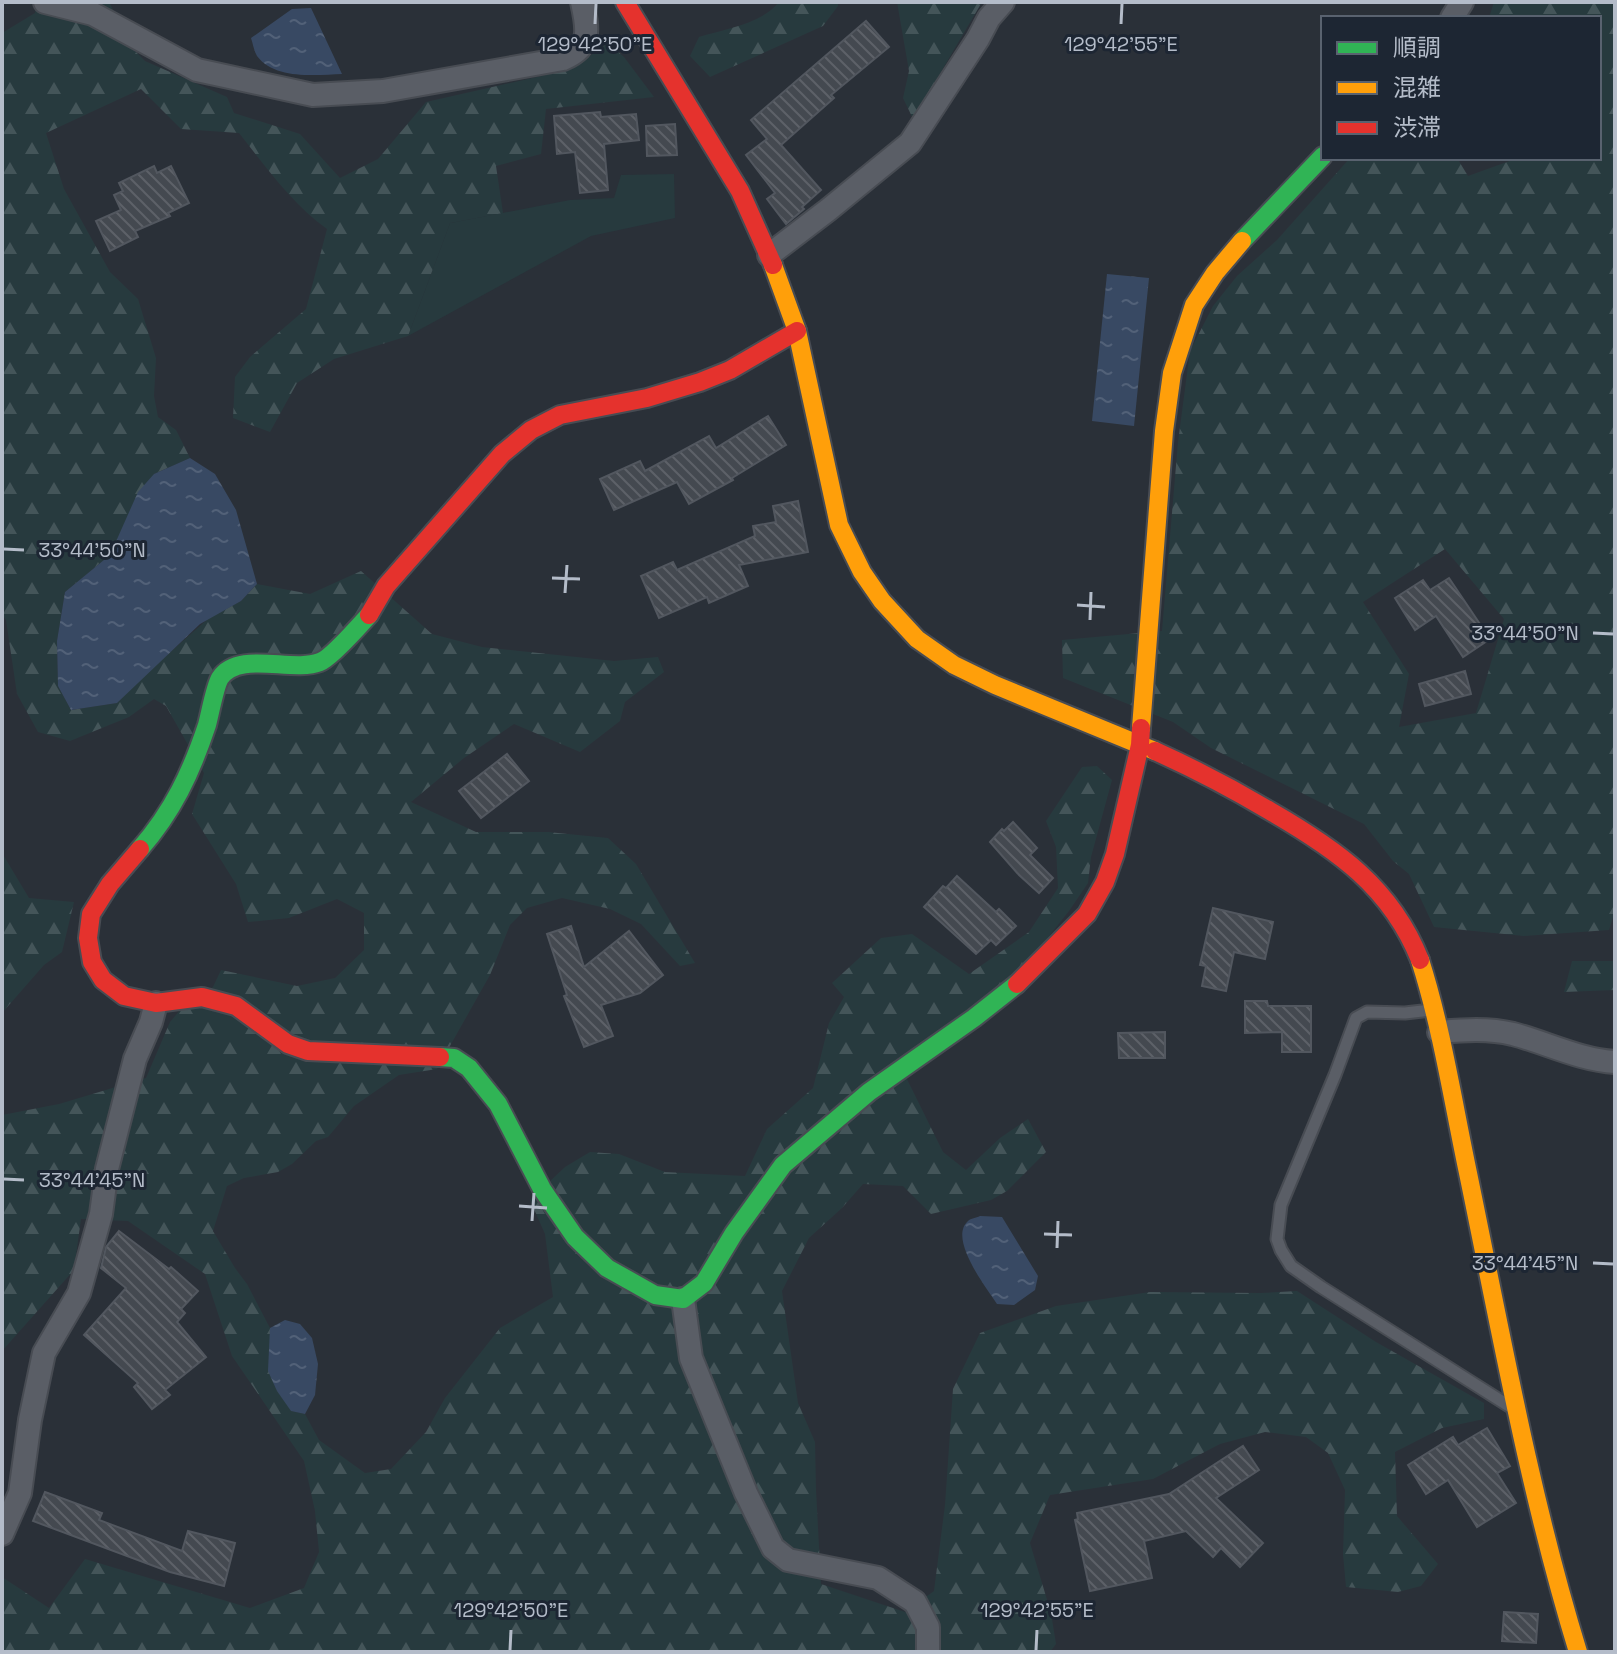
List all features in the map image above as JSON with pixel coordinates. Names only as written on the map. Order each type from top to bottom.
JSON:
[{"type":"street","points":[[45,2],[93,14],[197,70],[313,95],[383,91],[563,59],[575,54],[584,43],[587,25],[582,2]]},
{"type":"street","points":[[625,2],[740,191],[769,255],[797,331],[839,525],[851,555],[893,615],[918,640],[963,670],[1232,787],[1320,840],[1378,889],[1403,926],[1420,960],[1439,1032],[1517,1411],[1561,1597],[1578,1652]]},
{"type":"street","points":[[769,255],[910,143],[989,18],[1003,2]]},
{"type":"street","points":[[797,331],[730,370],[700,382],[647,398],[560,415],[531,430],[502,454],[386,586],[368,616],[321,662],[236,665],[220,678],[184,786],[156,830],[110,884],[91,914],[88,938],[92,962],[103,980],[124,996],[156,1003],[202,997],[236,1006],[288,1044],[308,1051],[454,1058],[469,1068],[498,1104],[542,1189],[575,1237],[607,1268],[655,1295],[683,1299],[704,1283],[734,1233],[783,1165],[869,1092],[1015,986],[1087,914],[1105,882],[1115,854],[1140,745],[1164,431],[1172,373],[1194,305],[1215,273],[1321,158]]},
{"type":"street","points":[[2,1534],[20,1493],[30,1420],[44,1353],[79,1293],[101,1214],[107,1169],[135,1059],[156,1003]]},
{"type":"street","points":[[1439,1032],[1480,1029],[1513,1034],[1562,1051],[1615,1062]]},
{"type":"street","points":[[683,1299],[691,1358],[746,1493],[773,1548],[788,1560],[878,1578],[915,1602],[928,1627],[928,1652]]},
{"type":"lane","points":[[1432,1010],[1367,1012],[1356,1018],[1281,1205],[1277,1239],[1291,1266],[1517,1411]]},
{"type":"green space","points":[[37,2],[109,2],[132,48],[145,61],[227,97],[234,113],[300,134],[340,178],[378,159],[426,102],[546,75],[587,58],[608,43],[624,57],[654,97],[546,109],[541,154],[496,166],[503,213],[450,223],[408,336],[334,359],[297,383],[270,432],[233,418],[235,377],[250,357],[306,309],[327,229],[291,197],[239,133],[181,129],[141,89],[46,133],[64,189],[110,272],[138,299],[156,358],[154,396],[158,417],[176,430],[190,458],[154,474],[110,555],[65,592],[57,641],[58,686],[71,710],[117,703],[209,618],[241,601],[257,584],[310,594],[361,571],[432,634],[482,647],[614,661],[658,657],[664,672],[625,702],[620,721],[580,752],[514,724],[464,758],[411,802],[476,832],[548,832],[608,838],[636,864],[695,963],[680,966],[641,924],[610,909],[562,898],[527,908],[510,925],[490,975],[437,1069],[399,1075],[354,1106],[328,1137],[316,1141],[292,1164],[278,1172],[244,1178],[227,1186],[213,1231],[247,1284],[270,1328],[270,1345],[291,1411],[305,1414],[319,1440],[365,1473],[391,1469],[426,1432],[445,1398],[500,1328],[553,1297],[545,1234],[530,1200],[565,1167],[590,1152],[619,1154],[665,1172],[745,1176],[767,1129],[813,1088],[829,1023],[844,997],[832,983],[881,938],[912,934],[969,974],[1029,932],[1058,888],[1056,847],[1046,821],[1082,767],[1097,766],[1112,780],[1091,857],[1088,883],[1022,970],[898,1061],[943,1152],[966,1170],[1000,1138],[1028,1119],[1046,1152],[1007,1191],[991,1200],[931,1214],[903,1186],[863,1184],[809,1238],[782,1291],[798,1403],[815,1442],[821,1584],[905,1612],[934,1591],[945,1505],[953,1389],[980,1333],[1056,1306],[1150,1292],[1297,1291],[1376,1342],[1484,1403],[1484,1419],[1442,1428],[1395,1452],[1397,1516],[1438,1564],[1421,1586],[1398,1592],[1346,1587],[1343,1554],[1345,1490],[1328,1453],[1306,1437],[1265,1432],[1220,1444],[1153,1479],[1050,1495],[1030,1543],[1051,1613],[1056,1644],[1050,1652],[2,1652],[2,1577],[49,1608],[85,1559],[250,1608],[304,1588],[319,1552],[315,1511],[304,1461],[232,1356],[205,1274],[128,1221],[81,1219],[74,1270],[2,1351],[2,1115],[59,1104],[146,1078],[170,1022],[181,1009],[213,987],[221,970],[297,986],[335,978],[364,950],[364,913],[337,899],[289,918],[248,922],[236,884],[192,814],[204,773],[166,706],[154,699],[129,717],[70,741],[38,732],[17,694],[6,620],[2,614],[2,33],[35,13]]},
{"type":"green space","points":[[779,2],[838,2],[838,6],[823,26],[710,77],[690,56],[699,37],[753,21]]},
{"type":"green space","points":[[897,2],[982,2],[915,123],[903,98],[909,71]]},
{"type":"green space","points":[[1494,2],[1615,2],[1615,911],[1609,930],[1524,936],[1434,927],[1409,874],[1393,861],[1364,824],[1211,748],[1173,722],[1063,678],[1062,640],[1162,631],[1178,442],[1190,351],[1213,306],[1237,276],[1277,240],[1348,160],[1458,160],[1468,176],[1512,160],[1601,160],[1601,16],[1490,16]],"holes":[[[1445,549],[1504,619],[1476,713],[1399,727],[1409,674],[1363,602]]]},
{"type":"green space","points":[[674,174],[675,218],[591,236],[408,336],[450,223],[570,200],[614,198],[621,175]]},
{"type":"green space","points":[[2,853],[29,898],[74,902],[62,952],[44,965],[2,1013]]},
{"type":"green space","points":[[1572,961],[1615,961],[1615,990],[1564,992]]},
{"type":"water","points":[[311,8],[342,74],[285,73],[265,64],[256,54],[251,38],[292,9]]},
{"type":"water","points":[[1107,274],[1149,278],[1134,426],[1092,421]]},
{"type":"water","points":[[190,458],[215,474],[236,510],[257,584],[241,601],[200,624],[117,703],[71,710],[58,686],[57,641],[65,592],[110,555],[138,492],[154,474]]},
{"type":"water","points":[[980,1216],[1002,1217],[1038,1276],[1035,1290],[1014,1305],[997,1304],[965,1251],[963,1229],[969,1220]]},
{"type":"water","points":[[285,1320],[300,1324],[312,1338],[318,1364],[315,1395],[305,1414],[291,1411],[268,1371],[270,1328]]},
{"type":"building","points":[[866,21],[889,47],[831,95],[834,98],[781,145],[821,190],[786,224],[767,199],[775,193],[746,155],[767,139],[751,120]]},
{"type":"building","points":[[600,112],[601,117],[636,114],[639,140],[604,144],[608,190],[580,193],[575,152],[557,154],[554,116]]},
{"type":"building","points":[[675,124],[677,155],[647,156],[646,126]]},
{"type":"building","points":[[154,166],[157,173],[171,166],[189,203],[168,213],[170,216],[135,231],[138,237],[110,251],[96,221],[121,210],[114,195],[123,191],[119,183]]},
{"type":"building","points":[[768,416],[786,445],[733,480],[689,504],[677,482],[614,510],[600,479],[640,461],[645,471],[709,436],[716,448]]},
{"type":"building","points":[[798,501],[808,552],[739,565],[748,586],[709,603],[707,597],[659,618],[641,576],[673,562],[677,570],[755,536],[753,526],[776,522],[773,506]]},
{"type":"building","points":[[1449,578],[1490,639],[1463,657],[1436,616],[1415,630],[1395,598],[1423,580],[1430,590]]},
{"type":"building","points":[[1465,671],[1471,694],[1425,706],[1419,684]]},
{"type":"building","points":[[507,754],[529,781],[481,818],[459,791]]},
{"type":"building","points":[[1013,822],[1037,848],[1030,855],[1053,878],[1039,893],[990,842]]},
{"type":"building","points":[[957,876],[1016,926],[996,945],[991,940],[976,954],[924,907]]},
{"type":"building","points":[[1213,908],[1273,922],[1265,959],[1234,952],[1226,991],[1202,986],[1206,966],[1200,965]]},
{"type":"building","points":[[571,926],[584,967],[629,931],[663,975],[640,993],[601,1005],[613,1036],[584,1047],[564,996],[567,995],[547,934]]},
{"type":"building","points":[[1245,1001],[1267,1001],[1268,1006],[1311,1006],[1311,1052],[1282,1052],[1282,1032],[1245,1033]]},
{"type":"building","points":[[1165,1032],[1165,1058],[1119,1058],[1118,1033]]},
{"type":"building","points":[[119,1231],[169,1269],[171,1267],[198,1291],[181,1309],[185,1313],[177,1322],[206,1357],[165,1390],[170,1395],[152,1409],[134,1387],[138,1383],[84,1335],[126,1288],[101,1268],[106,1247]]},
{"type":"building","points":[[1487,1428],[1510,1466],[1497,1473],[1516,1503],[1477,1527],[1448,1480],[1426,1494],[1408,1465],[1453,1437],[1458,1445]]},
{"type":"building","points":[[1243,1446],[1259,1470],[1216,1498],[1263,1543],[1240,1567],[1221,1548],[1213,1557],[1186,1531],[1144,1541],[1152,1578],[1090,1591],[1075,1520],[1078,1519],[1077,1513],[1169,1494]]},
{"type":"building","points":[[45,1492],[102,1513],[99,1520],[182,1551],[188,1531],[235,1543],[224,1586],[170,1572],[33,1521]]},
{"type":"building","points":[[1504,1612],[1538,1614],[1536,1643],[1502,1641]]},
{"type":"traffic: fast","points":[[1242,241],[1321,158]]},
{"type":"traffic: fast","points":[[140,849],[171,806],[187,775],[207,725],[220,678],[240,665],[308,665],[320,662],[369,615]]},
{"type":"traffic: fast","points":[[440,1057],[454,1058],[469,1068],[498,1104],[542,1189],[575,1237],[607,1268],[655,1295],[683,1299],[704,1283],[734,1233],[783,1165],[869,1092],[1017,984]]},
{"type":"traffic: slow","points":[[1141,728],[1164,431],[1172,373],[1194,305],[1242,241]]},
{"type":"traffic: slow","points":[[773,265],[797,331],[839,525],[862,572],[882,601],[917,639],[954,665],[1155,751]]},
{"type":"traffic: slow","points":[[1420,960],[1441,1039],[1531,1474],[1578,1652]]},
{"type":"traffic: jam","points":[[625,2],[740,191],[773,265]]},
{"type":"traffic: jam","points":[[369,615],[386,586],[502,454],[531,430],[560,415],[647,398],[700,382],[730,370],[797,331]]},
{"type":"traffic: jam","points":[[1017,984],[1087,914],[1105,882],[1115,854],[1140,745],[1141,728]]},
{"type":"traffic: jam","points":[[1155,751],[1256,803],[1339,856],[1359,872],[1394,911],[1420,960]]},
{"type":"traffic: jam","points":[[140,849],[110,884],[91,914],[88,938],[92,962],[103,980],[124,996],[156,1003],[202,997],[236,1006],[288,1044],[308,1051],[440,1057]]}]
